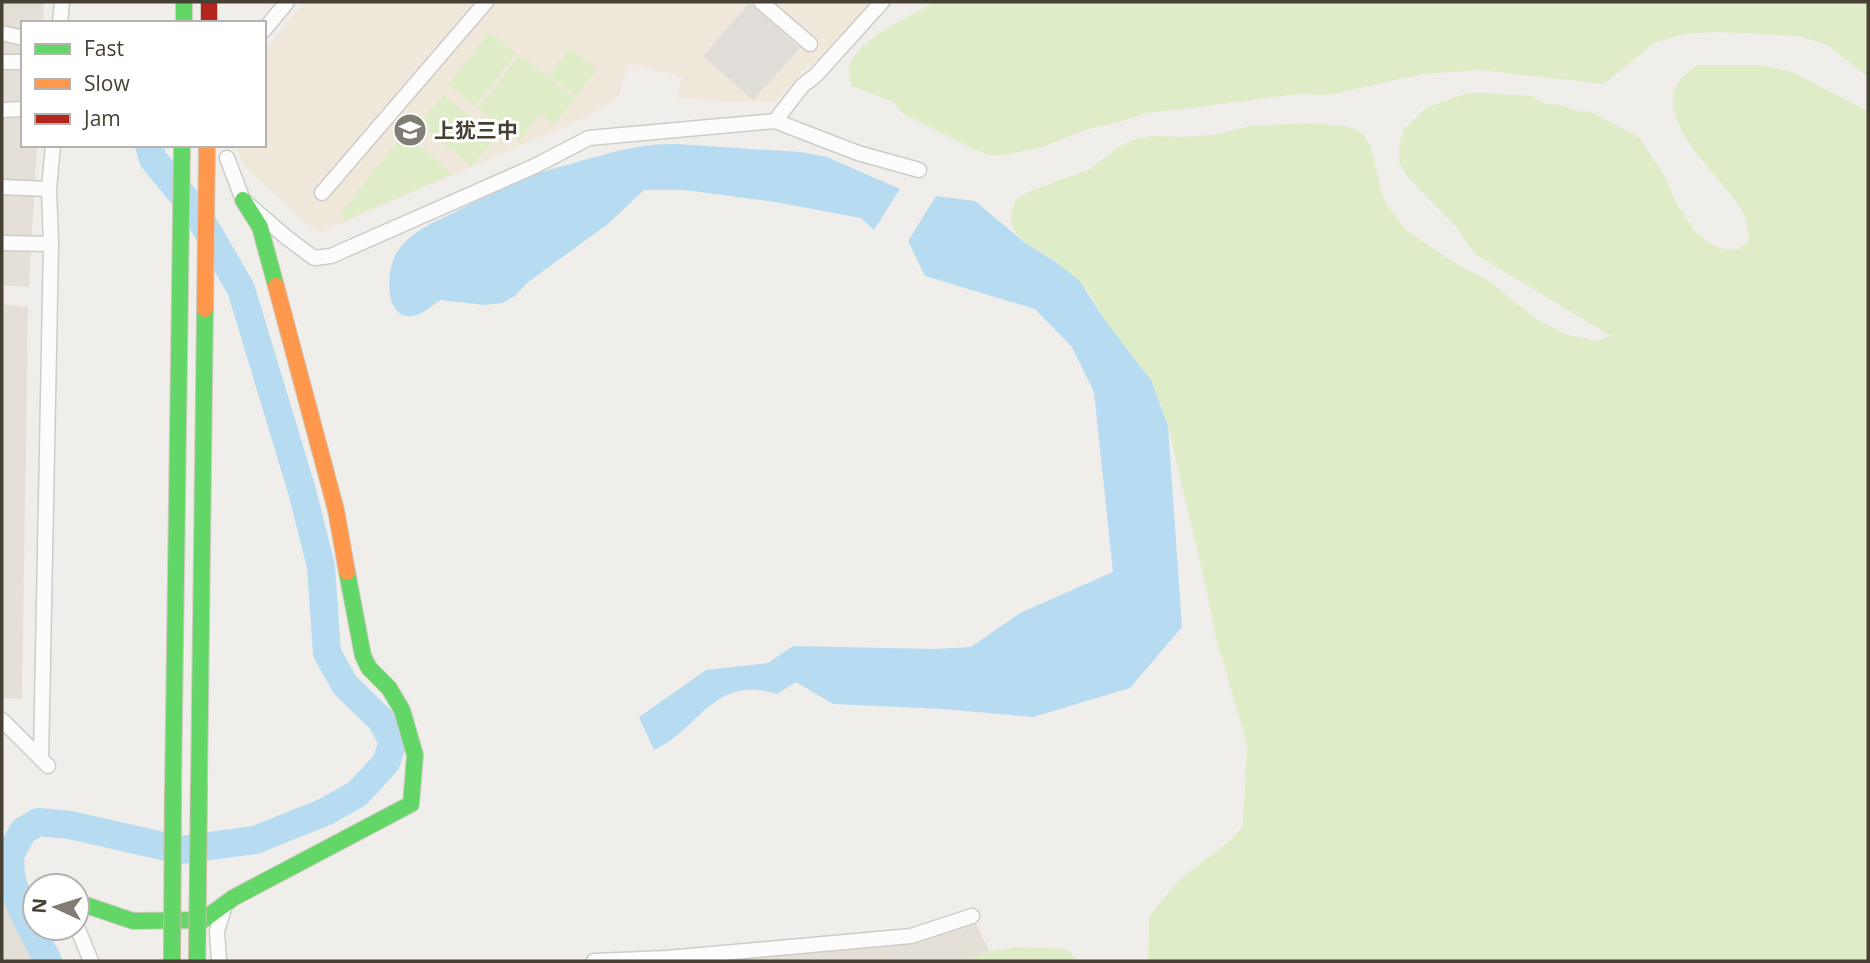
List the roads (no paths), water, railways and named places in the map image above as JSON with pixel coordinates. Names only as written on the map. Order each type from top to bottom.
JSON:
[{"type":"main road","points":[[184,2],[184,21]]},
{"type":"main road","points":[[209,2],[209,21]]},
{"type":"main road","points":[[172,961],[176,454],[182,147]]},
{"type":"main road","points":[[197,961],[207,147]]},
{"type":"main road","points":[[91,907],[133,921],[203,920],[242,892],[333,847],[411,804],[415,755],[402,710],[389,688],[369,668],[363,656],[333,496],[261,227],[243,200]]},
{"type":"street","points":[[60,21],[62,2]]},
{"type":"street","points":[[266,28],[287,2]]},
{"type":"street","points":[[322,193],[486,2]]},
{"type":"street","points":[[761,2],[777,7],[810,44]]},
{"type":"street","points":[[775,121],[802,86],[816,75],[882,2]]},
{"type":"street","points":[[2,33],[21,38]]},
{"type":"street","points":[[2,62],[21,62]]},
{"type":"street","points":[[2,110],[21,109]]},
{"type":"street","points":[[228,158],[243,200],[314,258],[331,257],[535,166],[589,138],[775,121],[858,153],[919,170]]},
{"type":"street","points":[[2,720],[45,763],[51,244],[49,189],[53,147]]},
{"type":"street","points":[[2,187],[49,189]]},
{"type":"street","points":[[2,243],[51,244]]},
{"type":"street","points":[[219,961],[217,931],[225,905]]},
{"type":"street","points":[[594,961],[731,957],[911,936],[972,916]]},
{"type":"street","points":[[83,942],[91,961]]},
{"type":"water","points":[[676,144],[801,152],[827,157],[900,189],[874,230],[861,218],[775,202],[684,190],[644,190],[608,224],[528,282],[515,296],[502,303],[484,305],[441,300],[413,316],[403,315],[396,310],[389,281],[393,260],[403,244],[427,226],[490,191],[522,178],[626,149]]},
{"type":"water","points":[[936,196],[975,201],[1025,243],[1079,280],[1104,319],[1151,380],[1168,426],[1182,627],[1130,688],[1033,717],[943,709],[833,704],[796,682],[777,694],[755,690],[737,691],[722,697],[654,750],[639,717],[706,670],[768,663],[793,646],[934,649],[971,647],[1020,613],[1113,572],[1094,392],[1072,347],[1035,309],[925,276],[908,241]]},
{"type":"waterway","points":[[48,961],[21,908],[11,877],[10,855],[23,831],[38,822],[70,825],[180,850],[255,840],[325,812],[357,794],[386,763],[393,742],[381,720],[345,685],[327,653],[321,566],[302,491],[241,289],[197,213],[153,159],[150,147]]},
{"type":"place","name":"上犹三中","points":[[410,130]]}]
